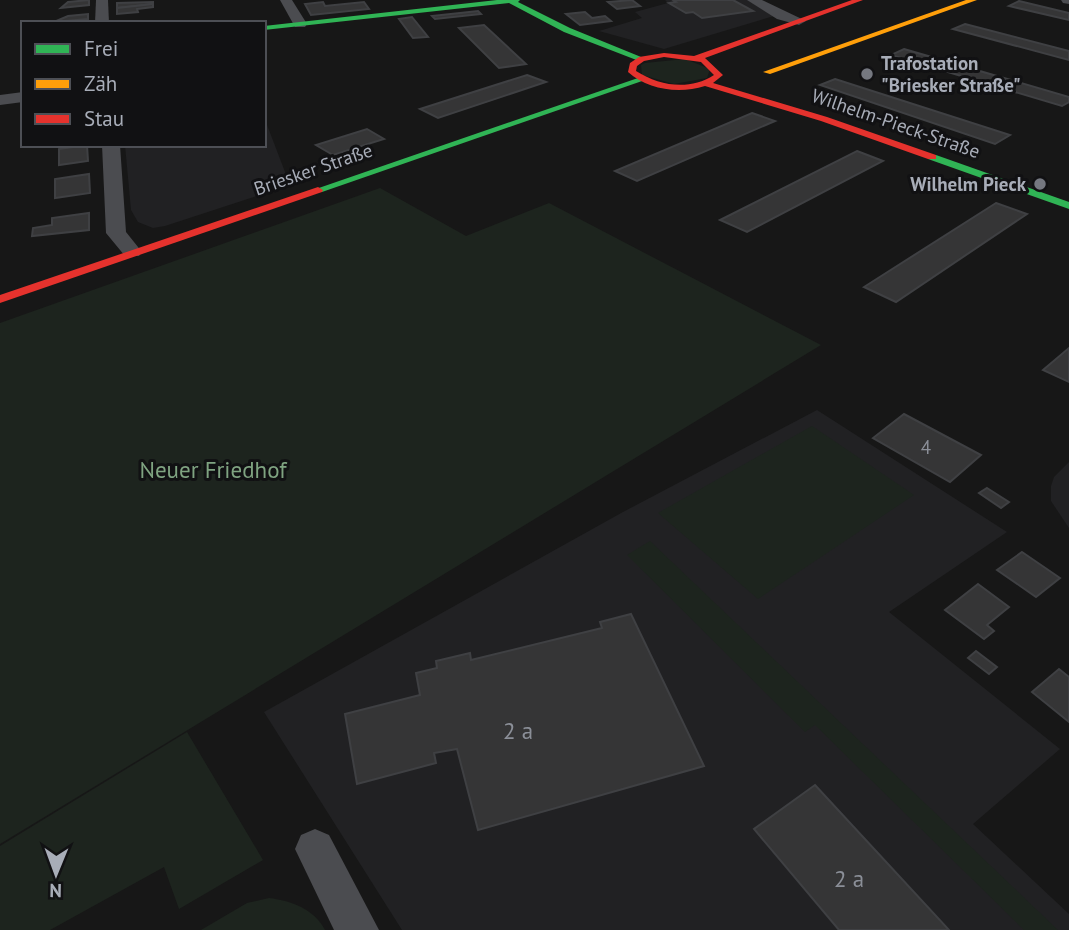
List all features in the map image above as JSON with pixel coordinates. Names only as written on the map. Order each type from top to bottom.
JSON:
[{"type":"main road","points":[[509,0],[566,30],[642,59],[664,55],[697,58],[718,69],[715,80],[707,84]]},
{"type":"main road","points":[[266,28],[516,0]]},
{"type":"main road","points":[[697,58],[859,0]]},
{"type":"main road","points":[[768,72],[974,0]]},
{"type":"main road","points":[[641,80],[632,68],[642,59]]},
{"type":"main road","name":"Briesker Straße","points":[[0,299],[641,80],[681,87],[707,84]]},
{"type":"main road","name":"Wilhelm-Pieck-Straße","points":[[707,84],[824,119],[1069,206]]},
{"type":"street","points":[[102,0],[102,21]]},
{"type":"street","points":[[286,0],[300,24]]},
{"type":"street","points":[[753,0],[799,21]]},
{"type":"street","points":[[0,100],[21,97]]},
{"type":"street","points":[[111,147],[116,233],[132,252]]},
{"type":"street","points":[[314,849],[357,930]]},
{"type":"shaded area","points":[[665,0],[748,0],[774,16],[664,49],[599,31],[642,18],[635,12],[668,3]]},
{"type":"shaded area","points":[[266,122],[290,185],[153,228],[138,222],[131,210],[125,147],[266,147]]},
{"type":"shaded area","points":[[817,410],[1007,532],[889,612],[1060,749],[973,824],[1069,914],[1069,930],[402,930],[264,712],[623,512]]},
{"type":"shaded area","points":[[1069,462],[1069,528],[1051,501],[1051,486],[1054,477]]},
{"type":"green space","points":[[685,59],[710,69],[707,78],[674,84],[642,75],[641,65],[645,63]]},
{"type":"green space","name":"Neuer Friedhof","points":[[380,188],[466,236],[549,203],[821,345],[0,844],[0,323]]},
{"type":"green space","points":[[812,426],[914,495],[758,599],[658,513]]},
{"type":"green space","points":[[650,541],[1058,930],[1024,930],[815,725],[805,732],[627,555]]},
{"type":"green space","points":[[187,732],[263,860],[179,909],[164,867],[50,930],[0,930],[0,846]]},
{"type":"green space","points":[[269,898],[286,901],[309,911],[325,930],[201,930],[247,903]]},
{"type":"building","points":[[89,0],[89,5],[61,8],[68,2]]},
{"type":"building","points":[[632,0],[640,6],[617,9],[608,2]]},
{"type":"building","points":[[673,0],[733,0],[753,11],[702,18],[669,3],[676,2]]},
{"type":"building","points":[[1019,1],[1069,13],[1069,20],[1009,6]]},
{"type":"building","points":[[323,2],[325,6],[364,2],[369,9],[311,15],[305,4]]},
{"type":"building","points":[[117,3],[153,4],[117,8]]},
{"type":"building","points":[[153,4],[153,7],[137,9],[138,12],[117,14],[117,8]]},
{"type":"building","points":[[478,11],[481,14],[435,19],[432,16]]},
{"type":"building","points":[[585,12],[592,18],[605,16],[611,21],[580,25],[566,14]]},
{"type":"building","points":[[88,14],[88,19],[56,21],[68,16]]},
{"type":"building","points":[[412,17],[428,37],[413,38],[399,19]]},
{"type":"building","points":[[965,24],[1069,51],[1069,60],[953,29]]},
{"type":"building","points":[[484,25],[526,64],[499,68],[459,28]]},
{"type":"building","points":[[904,49],[1069,97],[1069,102],[1062,106],[891,55]]},
{"type":"building","points":[[527,75],[546,82],[438,118],[420,109]]},
{"type":"building","points":[[835,79],[1010,135],[995,144],[820,85]]},
{"type":"building","points":[[752,113],[775,121],[637,181],[615,171]]},
{"type":"building","points":[[367,129],[384,139],[333,155],[316,145]]},
{"type":"building","points":[[87,147],[88,161],[59,165],[59,149]]},
{"type":"building","points":[[857,151],[883,161],[747,232],[720,220]]},
{"type":"building","points":[[89,174],[90,193],[55,198],[55,179]]},
{"type":"building","points":[[996,203],[1027,214],[896,302],[864,287]]},
{"type":"building","points":[[89,213],[89,230],[32,236],[33,228],[52,225],[52,218]]},
{"type":"building","points":[[1069,348],[1069,382],[1043,370]]},
{"type":"building","points":[[904,414],[981,455],[950,482],[873,438]]},
{"type":"building","points":[[987,488],[1009,502],[1001,508],[979,493]]},
{"type":"building","points":[[1022,552],[1060,578],[1036,597],[997,570]]},
{"type":"building","points":[[978,584],[1009,607],[987,625],[994,631],[984,639],[945,610]]},
{"type":"building","points":[[631,614],[704,766],[478,830],[457,749],[434,753],[436,763],[357,784],[345,714],[420,695],[416,673],[437,668],[436,661],[470,653],[471,660],[602,628],[600,622]]},
{"type":"building","points":[[976,651],[997,667],[989,674],[968,658]]},
{"type":"building","points":[[1059,669],[1069,677],[1069,722],[1032,692]]},
{"type":"building","points":[[815,785],[949,930],[839,930],[754,829]]},
{"type":"traffic: fast","points":[[509,0],[567,30],[642,59]]},
{"type":"traffic: fast","points":[[266,28],[516,0]]},
{"type":"traffic: fast","points":[[318,190],[641,80]]},
{"type":"traffic: fast","points":[[932,157],[1069,206]]},
{"type":"traffic: slow","points":[[767,72],[973,0]]},
{"type":"traffic: jam","points":[[697,58],[859,0]]},
{"type":"traffic: jam","points":[[664,55],[703,60],[719,75],[699,86],[676,88],[652,83],[632,72],[633,65],[642,59],[664,55]]},
{"type":"traffic: jam","points":[[707,84],[824,119],[932,157]]},
{"type":"traffic: jam","points":[[0,299],[318,190]]},
{"type":"place","name":"Trafostation \"Briesker Straße\"","points":[[867,74]]},
{"type":"place","name":"Wilhelm Pieck","points":[[1040,184]]}]
